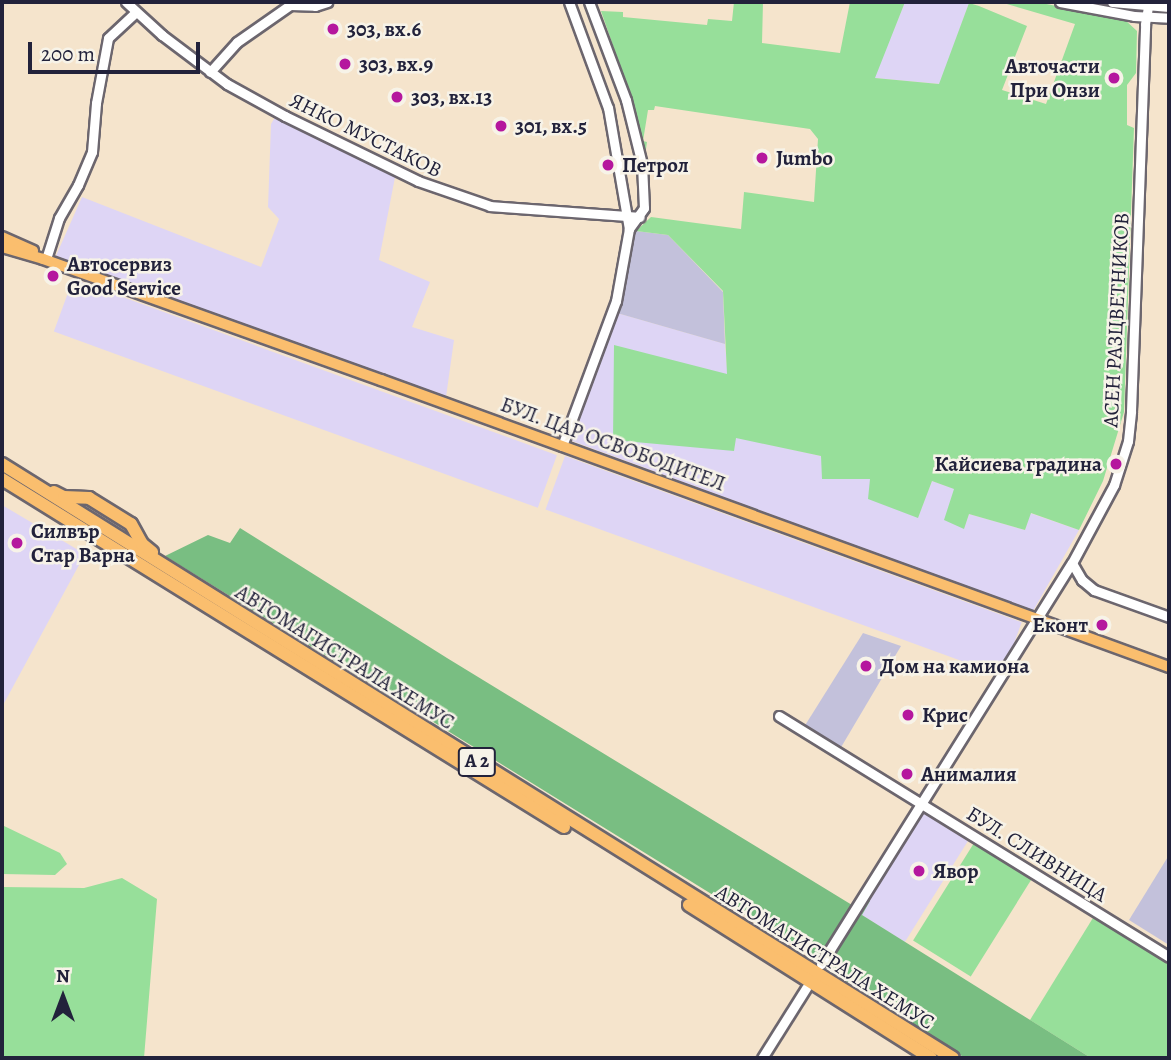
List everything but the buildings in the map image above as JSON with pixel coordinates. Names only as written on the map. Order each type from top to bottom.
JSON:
[{"type":"highway","name":"АВТОМАГИСТРАЛА ХЕМУС","points":[[2,464],[953,1058]]},
{"type":"highway","points":[[2,464],[24,473],[60,495],[82,496],[94,500],[131,524],[145,548],[215,592],[218,600]]},
{"type":"highway","name":"АВТОМАГИСТРАЛА ХЕМУС","points":[[2,480],[932,1058]]},
{"type":"highway","points":[[2,480],[25,499],[31,510]]},
{"type":"highway","points":[[92,547],[122,553]]},
{"type":"main road","name":"БУЛ. ЦАР ОСВОБОДИТЕЛ","points":[[2,237],[39,254],[44,259]]},
{"type":"main road","name":"БУЛ. ЦАР ОСВОБОДИТЕЛ","points":[[2,247],[44,259],[1169,667]]},
{"type":"street","name":"ЯНКО МУСТАКОВ","points":[[126,2],[209,72],[288,118],[444,192],[490,206],[640,217]]},
{"type":"street","points":[[209,72],[237,41],[290,5],[315,6],[327,2]]},
{"type":"street","points":[[569,2],[608,108],[623,189],[624,217],[629,229]]},
{"type":"street","points":[[562,446],[616,301],[629,229],[644,208],[642,163],[626,100],[589,2]]},
{"type":"street","points":[[1060,2],[1145,18],[1169,18]]},
{"type":"street","points":[[1112,2],[1169,7]]},
{"type":"street","name":"АСЕН РАЗЦВЕТНИКОВ","points":[[821,964],[1072,562],[1114,485],[1128,440],[1134,364],[1145,18],[1149,4]]},
{"type":"street","points":[[44,259],[59,218],[78,185],[92,152],[96,103],[108,38],[136,12]]},
{"type":"street","points":[[1072,562],[1082,580],[1094,590],[1169,617]]},
{"type":"street","name":"БУЛ. СЛИВНИЦА","points":[[779,716],[1169,957]]},
{"type":"street","points":[[762,1058],[806,988]]},
{"type":"shaded area","points":[[905,2],[969,3],[940,84],[874,78]]},
{"type":"shaded area","points":[[280,109],[397,167],[379,260],[430,282],[412,327],[454,340],[446,397],[55,258],[82,197],[261,267],[279,219],[268,207],[271,124]]},
{"type":"shaded area","points":[[636,231],[668,235],[723,292],[725,344],[617,313],[623,298],[629,240]]},
{"type":"shaded area","points":[[73,279],[557,455],[538,508],[54,332]]},
{"type":"shaded area","points":[[617,313],[725,344],[734,450],[735,437],[821,456],[870,479],[918,517],[932,481],[955,489],[964,528],[969,514],[1025,530],[1030,513],[1079,530],[1033,611],[572,441]]},
{"type":"shaded area","points":[[565,456],[1022,622],[1002,676],[546,510]]},
{"type":"shaded area","points":[[2,505],[85,554],[2,707]]},
{"type":"shaded area","name":"Дом на камиона","points":[[863,633],[901,646],[840,749],[804,727]]},
{"type":"shaded area","name":"Явор","points":[[923,813],[968,841],[905,942],[860,914]]},
{"type":"shaded area","points":[[1169,855],[1169,945],[1129,920]]},
{"type":"green space","points":[[734,2],[763,2],[762,43],[840,53],[850,2],[905,2],[875,78],[939,84],[969,3],[979,6],[1027,26],[1002,90],[1046,104],[1075,24],[1000,2],[1036,2],[1124,19],[1137,31],[1136,73],[1127,85],[1127,125],[1134,128],[1124,412],[1103,481],[1079,530],[1031,513],[1025,530],[969,514],[964,529],[944,520],[954,489],[932,481],[918,518],[868,499],[870,479],[822,479],[821,456],[736,438],[734,451],[613,440],[614,345],[727,374],[723,291],[668,235],[636,231],[651,217],[741,229],[744,192],[814,202],[818,139],[810,129],[655,106],[654,110],[648,110],[643,141],[647,142],[645,156],[635,109],[601,11],[623,12],[623,17],[707,25],[708,19],[732,21]]},
{"type":"green space","points":[[240,528],[447,658],[852,905],[818,960],[165,556],[208,535],[230,543]]},
{"type":"green space","points":[[2,825],[60,853],[67,864],[55,875],[2,874]]},
{"type":"green space","points":[[974,843],[1032,879],[971,977],[913,941]]},
{"type":"green space","points":[[122,878],[157,899],[144,1058],[2,1058],[2,887],[84,888]]},
{"type":"green space","points":[[864,899],[870,901],[862,915],[1091,1058],[965,1058],[823,969]]},
{"type":"green space","points":[[1096,913],[1169,957],[1169,1058],[1091,1058],[1030,1020]]},
{"type":"place","name":"303, вх.6","points":[[333,29]]},
{"type":"place","name":"303, вх.9","points":[[345,64]]},
{"type":"place","name":"Авточасти При Онзи","points":[[1114,78]]},
{"type":"place","name":"303, вх.13","points":[[397,97]]},
{"type":"place","name":"301, вх.5","points":[[501,126]]},
{"type":"place","name":"Jumbo","points":[[762,158]]},
{"type":"place","name":"Петрол","points":[[608,165]]},
{"type":"place","name":"Автосервиз Good Service","points":[[53,276]]},
{"type":"place","name":"Кайсиева градина","points":[[1116,464]]},
{"type":"place","name":"Силвър Стар Варна","points":[[17,543]]},
{"type":"place","name":"Еконт","points":[[1102,625]]},
{"type":"place","name":"Дом на камиона","points":[[866,666]]},
{"type":"place","name":"Крис","points":[[908,715]]},
{"type":"place","name":"Анималия","points":[[907,774]]},
{"type":"place","name":"Явор","points":[[919,871]]}]
